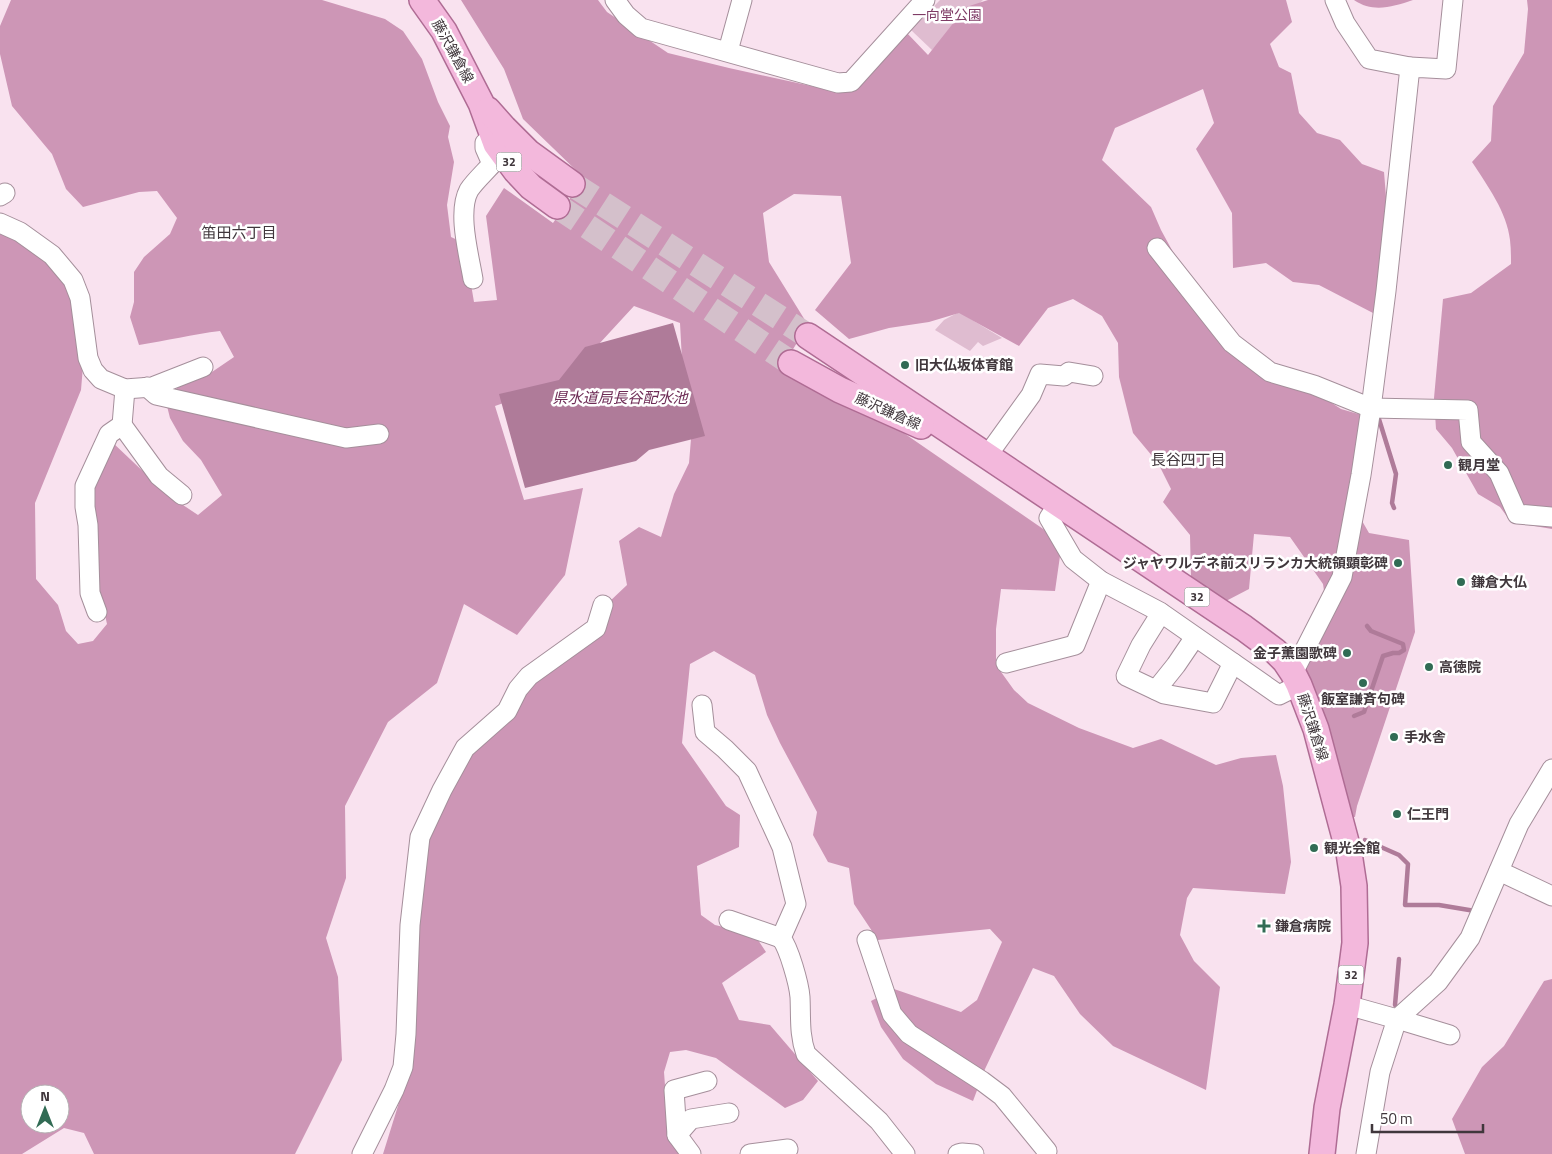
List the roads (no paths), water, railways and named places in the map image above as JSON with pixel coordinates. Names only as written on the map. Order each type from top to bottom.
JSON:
[{"type":"main road","name":"藤沢鎌倉線","points":[[422,0],[444,31],[481,103],[496,144],[516,171],[532,187],[557,206]]},
{"type":"main road","name":"藤沢鎌倉線","points":[[481,103],[528,152],[572,184]]},
{"type":"main road","name":"藤沢鎌倉線","points":[[808,336],[1244,628],[1275,650],[1285,661],[1296,679],[1316,729],[1349,853],[1354,886],[1355,943],[1347,1005],[1327,1108],[1322,1154]]},
{"type":"main road","name":"藤沢鎌倉線","points":[[791,363],[840,390],[987,456]]},
{"type":"street","points":[[615,0],[626,15],[641,28],[838,83],[851,82],[922,1]]},
{"type":"street","points":[[728,51],[742,0]]},
{"type":"street","points":[[1335,0],[1345,23],[1369,59],[1410,67],[1446,69],[1453,0]]},
{"type":"street","points":[[1058,504],[1049,518],[1073,560],[1101,581],[1162,614],[1279,695],[1296,679],[1342,577],[1371,408],[1387,282],[1410,67]]},
{"type":"street","points":[[472,279],[464,221],[465,207],[470,190],[492,164],[485,148],[485,143],[493,136]]},
{"type":"street","points":[[0,223],[20,232],[52,255],[73,280],[80,298],[88,358],[93,370],[102,378],[125,389],[152,387],[203,368]]},
{"type":"street","points":[[1157,248],[1232,343],[1270,372],[1314,385],[1371,408],[1468,410],[1471,442],[1499,473],[1517,514],[1552,517]]},
{"type":"street","points":[[987,456],[1031,396],[1040,374],[1064,376],[1069,372],[1093,376]]},
{"type":"street","points":[[147,387],[156,395],[346,438],[379,434]]},
{"type":"street","points":[[125,389],[122,425],[159,476],[182,495]]},
{"type":"street","points":[[97,612],[90,593],[85,486],[109,434],[122,425]]},
{"type":"street","points":[[1006,663],[1075,645],[1101,581]]},
{"type":"street","points":[[362,1154],[394,1090],[403,1067],[410,924],[420,837],[442,790],[465,748],[506,711],[518,689],[530,676],[596,628],[603,605]]},
{"type":"street","points":[[1162,614],[1141,645],[1126,676],[1164,694],[1213,703],[1233,663]]},
{"type":"street","points":[[1156,690],[1195,637]]},
{"type":"street","points":[[702,705],[705,732],[747,771],[782,847],[796,904],[781,938]]},
{"type":"street","points":[[1366,1154],[1380,1072],[1396,1019],[1438,982],[1470,938],[1519,824],[1552,769]]},
{"type":"street","points":[[1499,871],[1552,896]]},
{"type":"street","points":[[729,920],[781,938],[787,945],[800,995],[800,1028],[806,1054],[879,1121],[905,1154]]},
{"type":"street","points":[[867,940],[892,1014],[909,1034],[1002,1096],[1048,1153]]},
{"type":"street","points":[[1347,1005],[1450,1035]]},
{"type":"street","points":[[691,1154],[677,1135],[674,1090],[707,1081]]},
{"type":"street","points":[[677,1135],[691,1120],[729,1113]]},
{"type":"street","points":[[750,1154],[788,1149]]},
{"type":"street","points":[[958,1154],[974,1154]]},
{"type":"water","name":"県水道局長谷配水池","points":[[673,323],[705,436],[649,450],[636,461],[525,488],[499,394],[559,380],[585,347]]},
{"type":"waterway","points":[[1378,416],[1396,474],[1392,503],[1394,508]]},
{"type":"waterway","points":[[1354,716],[1364,712],[1383,656],[1399,653],[1404,650],[1403,644],[1371,631],[1367,626]]},
{"type":"waterway","points":[[1365,840],[1399,855],[1408,864],[1405,905],[1439,905],[1475,911]]},
{"type":"waterway","points":[[1395,1005],[1399,959]]},
{"type":"tunnel","points":[[572,184],[808,336]]},
{"type":"tunnel","points":[[557,206],[791,363]]},
{"type":"place","name":"旧大仏坂体育館","points":[[905,365]]},
{"type":"place","name":"観月堂","points":[[1448,465]]},
{"type":"place","name":"ジャヤワルデネ前スリランカ大統領顕彰碑","points":[[1398,563]]},
{"type":"place","name":"鎌倉大仏","points":[[1461,582]]},
{"type":"place","name":"金子薫園歌碑","points":[[1347,653]]},
{"type":"place","name":"高徳院","points":[[1429,667]]},
{"type":"place","name":"飯室謙斉句碑","points":[[1363,683]]},
{"type":"place","name":"手水舎","points":[[1394,737]]},
{"type":"place","name":"仁王門","points":[[1397,814]]},
{"type":"place","name":"観光会館","points":[[1314,848]]},
{"type":"place","name":"鎌倉病院","points":[[1264,926]]},
{"type":"district","name":"笛田六丁目","points":[[239,233]]},
{"type":"district","name":"長谷四丁目","points":[[1188,460]]},
{"type":"park label","name":"一向堂公園","points":[[947,15]]}]
